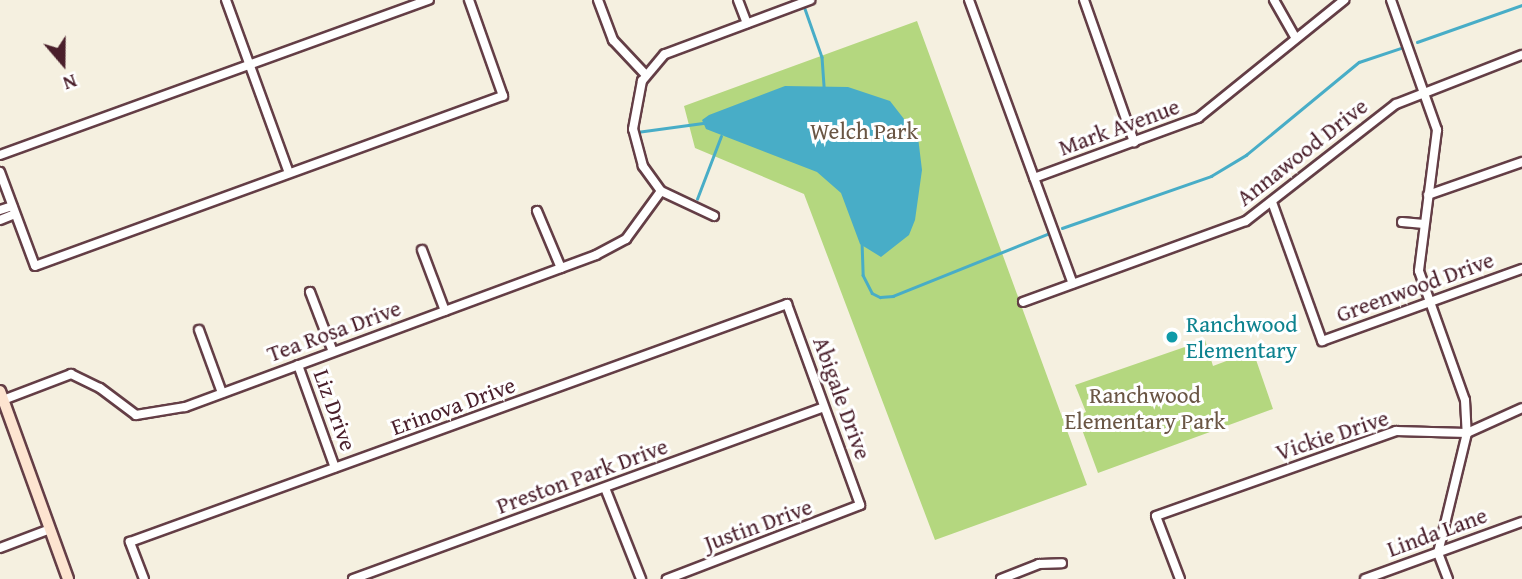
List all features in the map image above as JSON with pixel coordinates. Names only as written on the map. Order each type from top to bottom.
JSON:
[{"type":"street","points":[[226,0],[289,173]]},
{"type":"street","points":[[0,155],[429,0]]},
{"type":"street","points":[[0,172],[34,266],[503,96],[469,0]]},
{"type":"street","points":[[598,0],[613,40],[646,75]]},
{"type":"street","points":[[738,0],[747,23]]},
{"type":"street","points":[[714,216],[662,191],[643,166],[633,130],[646,75],[665,54],[810,0]]},
{"type":"street","points":[[969,0],[1073,284]]},
{"type":"street","points":[[1084,0],[1134,142]]},
{"type":"street","points":[[1274,0],[1295,37]]},
{"type":"street","name":"Mark Avenue","points":[[1034,178],[1198,118],[1344,0]]},
{"type":"street","points":[[1391,0],[1426,89],[1437,130],[1419,271],[1465,400],[1467,433],[1438,553],[1448,579]]},
{"type":"street","name":"Annawood Drive","points":[[1023,302],[1239,224],[1272,202],[1390,109],[1426,89],[1522,55]]},
{"type":"street","points":[[1428,195],[1522,162]]},
{"type":"street","name":"Tea Rosa Drive","points":[[2,395],[71,374],[100,388],[136,415],[163,412],[222,393],[561,268],[626,239],[662,191]]},
{"type":"street","name":"Greenwood Drive","points":[[1272,202],[1322,341],[1522,269]]},
{"type":"street","points":[[0,210],[14,210]]},
{"type":"street","points":[[0,220],[14,210]]},
{"type":"street","points":[[537,211],[561,268]]},
{"type":"street","points":[[1402,222],[1424,224]]},
{"type":"street","points":[[422,250],[445,311]]},
{"type":"street","points":[[310,292],[334,352]]},
{"type":"street","name":"Abigale Drive","points":[[787,304],[860,505]]},
{"type":"street","name":"Erinova Drive","points":[[144,579],[131,542],[787,304]]},
{"type":"street","points":[[199,330],[222,393]]},
{"type":"street","name":"Liz Drive","points":[[298,365],[335,468]]},
{"type":"street","points":[[2,395],[68,579]]},
{"type":"street","name":"Preston Park Drive","points":[[353,579],[824,407]]},
{"type":"street","name":"Vickie Drive","points":[[1180,579],[1156,516],[1396,431],[1467,433],[1522,408]]},
{"type":"street","points":[[606,488],[641,579]]},
{"type":"street","name":"Justin Drive","points":[[667,579],[860,505]]},
{"type":"street","name":"Linda Lane","points":[[1365,579],[1522,522]]},
{"type":"street","points":[[0,548],[50,529]]},
{"type":"street","points":[[1001,579],[1039,564],[1062,563]]},
{"type":"green space","name":"Welch Park","points":[[917,21],[1087,485],[935,540],[804,194],[695,148],[684,106]]},
{"type":"green space","name":"Ranchwood Elementary Park","points":[[1205,340],[1213,366],[1253,351],[1273,409],[1098,473],[1077,416],[1086,412],[1075,385]]},
{"type":"water","points":[[785,86],[848,87],[890,101],[918,137],[922,170],[915,220],[909,235],[881,257],[860,244],[841,193],[817,172],[706,129],[702,120],[709,115]]},
{"type":"waterway","points":[[1417,42],[1522,5]]},
{"type":"waterway","points":[[804,6],[822,57],[824,87]]},
{"type":"waterway","points":[[1062,228],[1211,176],[1246,155],[1359,62],[1401,48]]},
{"type":"waterway","points":[[637,132],[704,123]]},
{"type":"waterway","points":[[697,199],[721,136]]},
{"type":"waterway","points":[[862,241],[863,275],[872,293],[880,297],[893,296],[1047,234]]},
{"type":"place","name":"Ranchwood Elementary","points":[[1172,337]]}]
